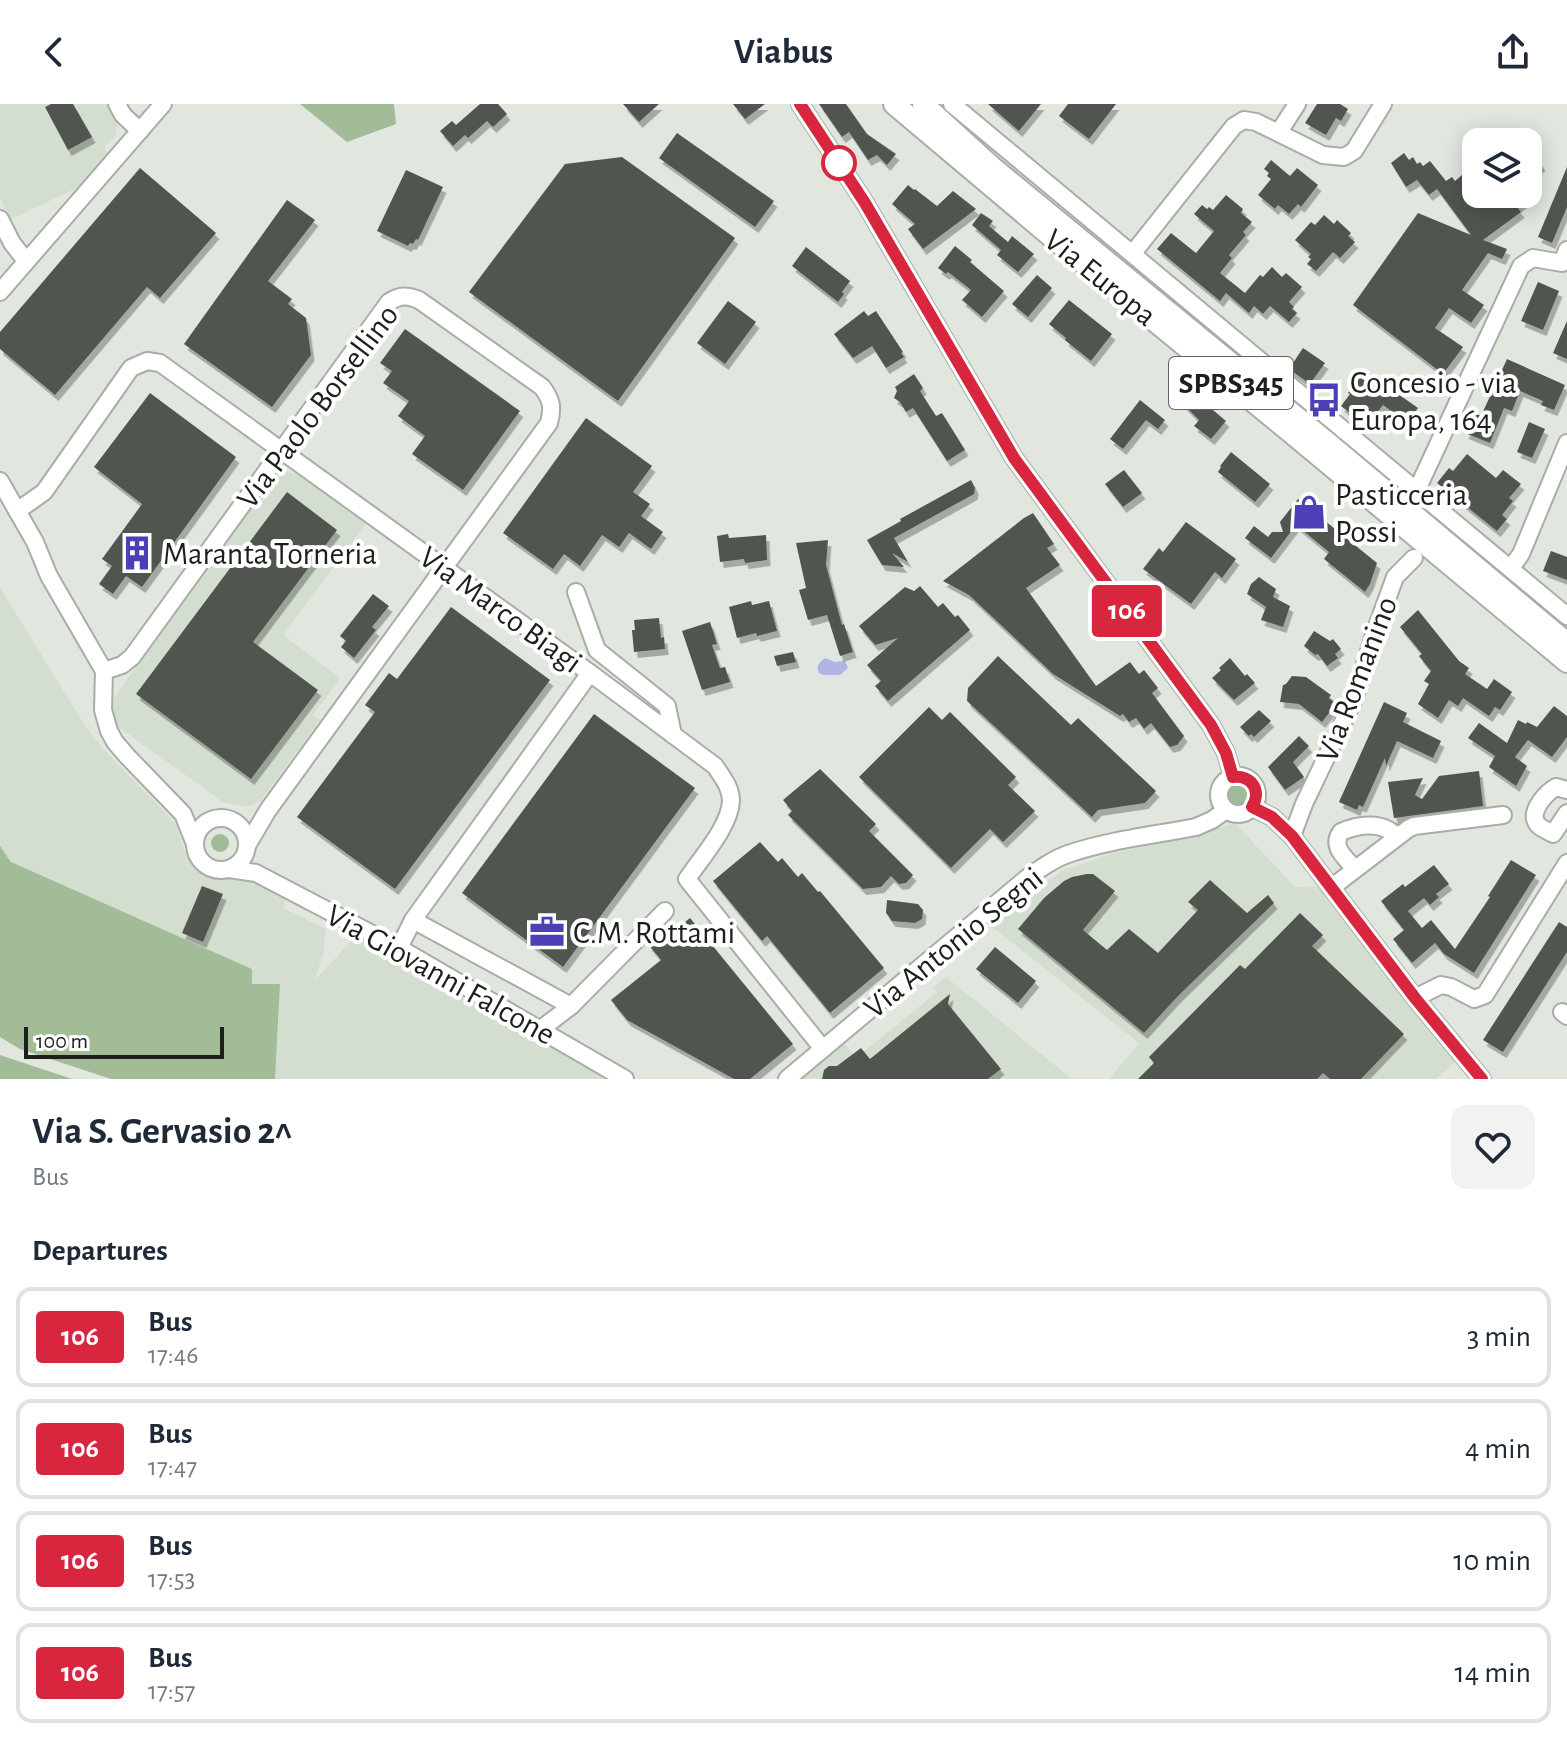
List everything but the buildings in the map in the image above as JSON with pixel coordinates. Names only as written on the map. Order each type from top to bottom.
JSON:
[{"type":"main road","name":"Via Europa","points":[[894,104],[1567,662]]},
{"type":"main road","name":"Via Europa","points":[[923,104],[992,167],[1328,443],[1558,617],[1567,643]]},
{"type":"street","points":[[117,104],[123,115],[140,131]]},
{"type":"street","points":[[0,292],[163,104]]},
{"type":"street","points":[[800,104],[865,203],[1014,458],[1211,725],[1226,753],[1233,777]]},
{"type":"street","name":"Via Europa","points":[[952,104],[1416,492],[1460,541],[1511,568],[1558,617]]},
{"type":"street","points":[[1279,132],[1297,104]]},
{"type":"street","points":[[1133,253],[1234,126],[1244,120],[1279,132],[1323,155],[1344,157],[1354,151],[1383,104]]},
{"type":"street","points":[[992,167],[1006,149]]},
{"type":"street","points":[[0,219],[12,243],[26,261]]},
{"type":"street","points":[[1416,492],[1521,266],[1533,258],[1565,260]]},
{"type":"street","name":"Via Europa","points":[[1153,300],[1168,283]]},
{"type":"street","name":"Via Paolo Borsellino","points":[[104,671],[122,665],[132,657],[389,302],[398,296],[419,300],[549,395],[553,408],[549,423],[268,810],[247,848]]},
{"type":"street","name":"Via Marco Biagi","points":[[17,511],[44,492],[131,368],[147,361],[160,363],[715,766],[728,785],[731,801],[726,821],[687,879],[823,1049]]},
{"type":"street","points":[[1511,568],[1521,554],[1567,443]]},
{"type":"street","points":[[0,481],[35,542],[49,576],[104,671]]},
{"type":"street","name":"Via Romanino","points":[[1292,836],[1354,699],[1395,577],[1414,558]]},
{"type":"street","points":[[576,592],[597,650],[667,706],[673,735]]},
{"type":"street","name":"Via Giovanni Falcone","points":[[104,671],[103,710],[109,731],[127,756],[183,814],[202,862],[219,870],[256,873],[399,948],[625,1079]]},
{"type":"street","points":[[399,948],[413,920],[590,673]]},
{"type":"street","points":[[1233,777],[1246,778],[1254,785],[1257,794],[1252,807],[1237,814],[1226,810],[1219,791],[1225,781],[1233,777]]},
{"type":"street","points":[[1567,790],[1556,787],[1548,791],[1535,813],[1537,824],[1560,839],[1567,813]]},
{"type":"street","name":"Via Romanino","points":[[1279,823],[1304,804]]},
{"type":"street","points":[[1252,807],[1279,823],[1292,836],[1415,998],[1482,1079]]},
{"type":"street","points":[[231,819],[268,810]]},
{"type":"street","name":"Via Antonio Segni","points":[[787,1079],[1051,861],[1092,847],[1196,827],[1226,810]]},
{"type":"street","points":[[183,814],[211,819],[221,817],[240,825],[246,834],[250,864],[256,873]]},
{"type":"street","points":[[1331,888],[1408,829],[1421,824],[1503,815]]},
{"type":"street","points":[[195,844],[199,829],[211,819]]},
{"type":"street","points":[[1355,869],[1336,845],[1341,832],[1354,827],[1381,826],[1397,837]]},
{"type":"street","points":[[229,869],[240,862],[247,848]]},
{"type":"street","points":[[1415,998],[1441,985],[1474,999],[1485,995],[1567,863]]},
{"type":"street","points":[[541,1029],[571,1006],[665,911]]},
{"type":"street","points":[[413,920],[571,1006]]},
{"type":"shaded area","points":[[0,104],[110,104],[117,126],[116,135],[104,147],[109,158],[77,188],[11,219],[0,198]]},
{"type":"shaded area","points":[[287,471],[300,475],[366,524],[283,635],[340,678],[313,715],[320,720],[262,799],[244,807],[223,802],[113,723],[110,709],[117,693],[271,479],[277,473]]},
{"type":"shaded area","points":[[0,588],[86,727],[176,824],[187,858],[226,878],[252,880],[287,896],[283,908],[326,929],[315,980],[356,936],[608,1079],[275,1079],[280,984],[252,984],[11,862],[0,846]]},
{"type":"shaded area","points":[[1235,823],[1295,887],[1324,886],[1456,1061],[1436,1079],[1109,1079],[1139,1043],[991,926],[1062,870],[1109,854]]},
{"type":"shaded area","points":[[946,977],[1072,1079],[794,1079],[841,1039],[856,1058],[937,992],[934,987]]},
{"type":"green space","points":[[300,104],[394,104],[396,124],[347,142]]},
{"type":"green space","points":[[1238,785],[1245,788],[1248,795],[1245,802],[1238,805],[1231,802],[1228,795],[1231,788]]},
{"type":"green space","points":[[216,834],[224,834],[229,843],[227,850],[216,852],[211,847],[211,839]]},
{"type":"green space","points":[[0,846],[11,862],[252,969],[252,984],[280,984],[275,1079],[111,1079],[20,1049],[0,1037]]},
{"type":"green space","points":[[0,1055],[72,1079],[0,1079]]},
{"type":"water","points":[[825,658],[835,662],[845,661],[848,668],[840,675],[823,675],[819,673],[818,666]]},
{"type":"bus line","name":"106","points":[[800,104],[865,203],[1014,458],[1211,725],[1226,753],[1233,777],[1246,778],[1254,785],[1257,794],[1252,807],[1272,817],[1292,836],[1415,998],[1482,1079]]},
{"type":"place","name":"Concesio - via Europa, 164","points":[[1324,400]]},
{"type":"place","name":"Pasticceria Possi","points":[[1309,512]]},
{"type":"place","name":"Maranta Torneria","points":[[137,553]]},
{"type":"place","name":"C.M. Rottami","points":[[547,932]]}]
